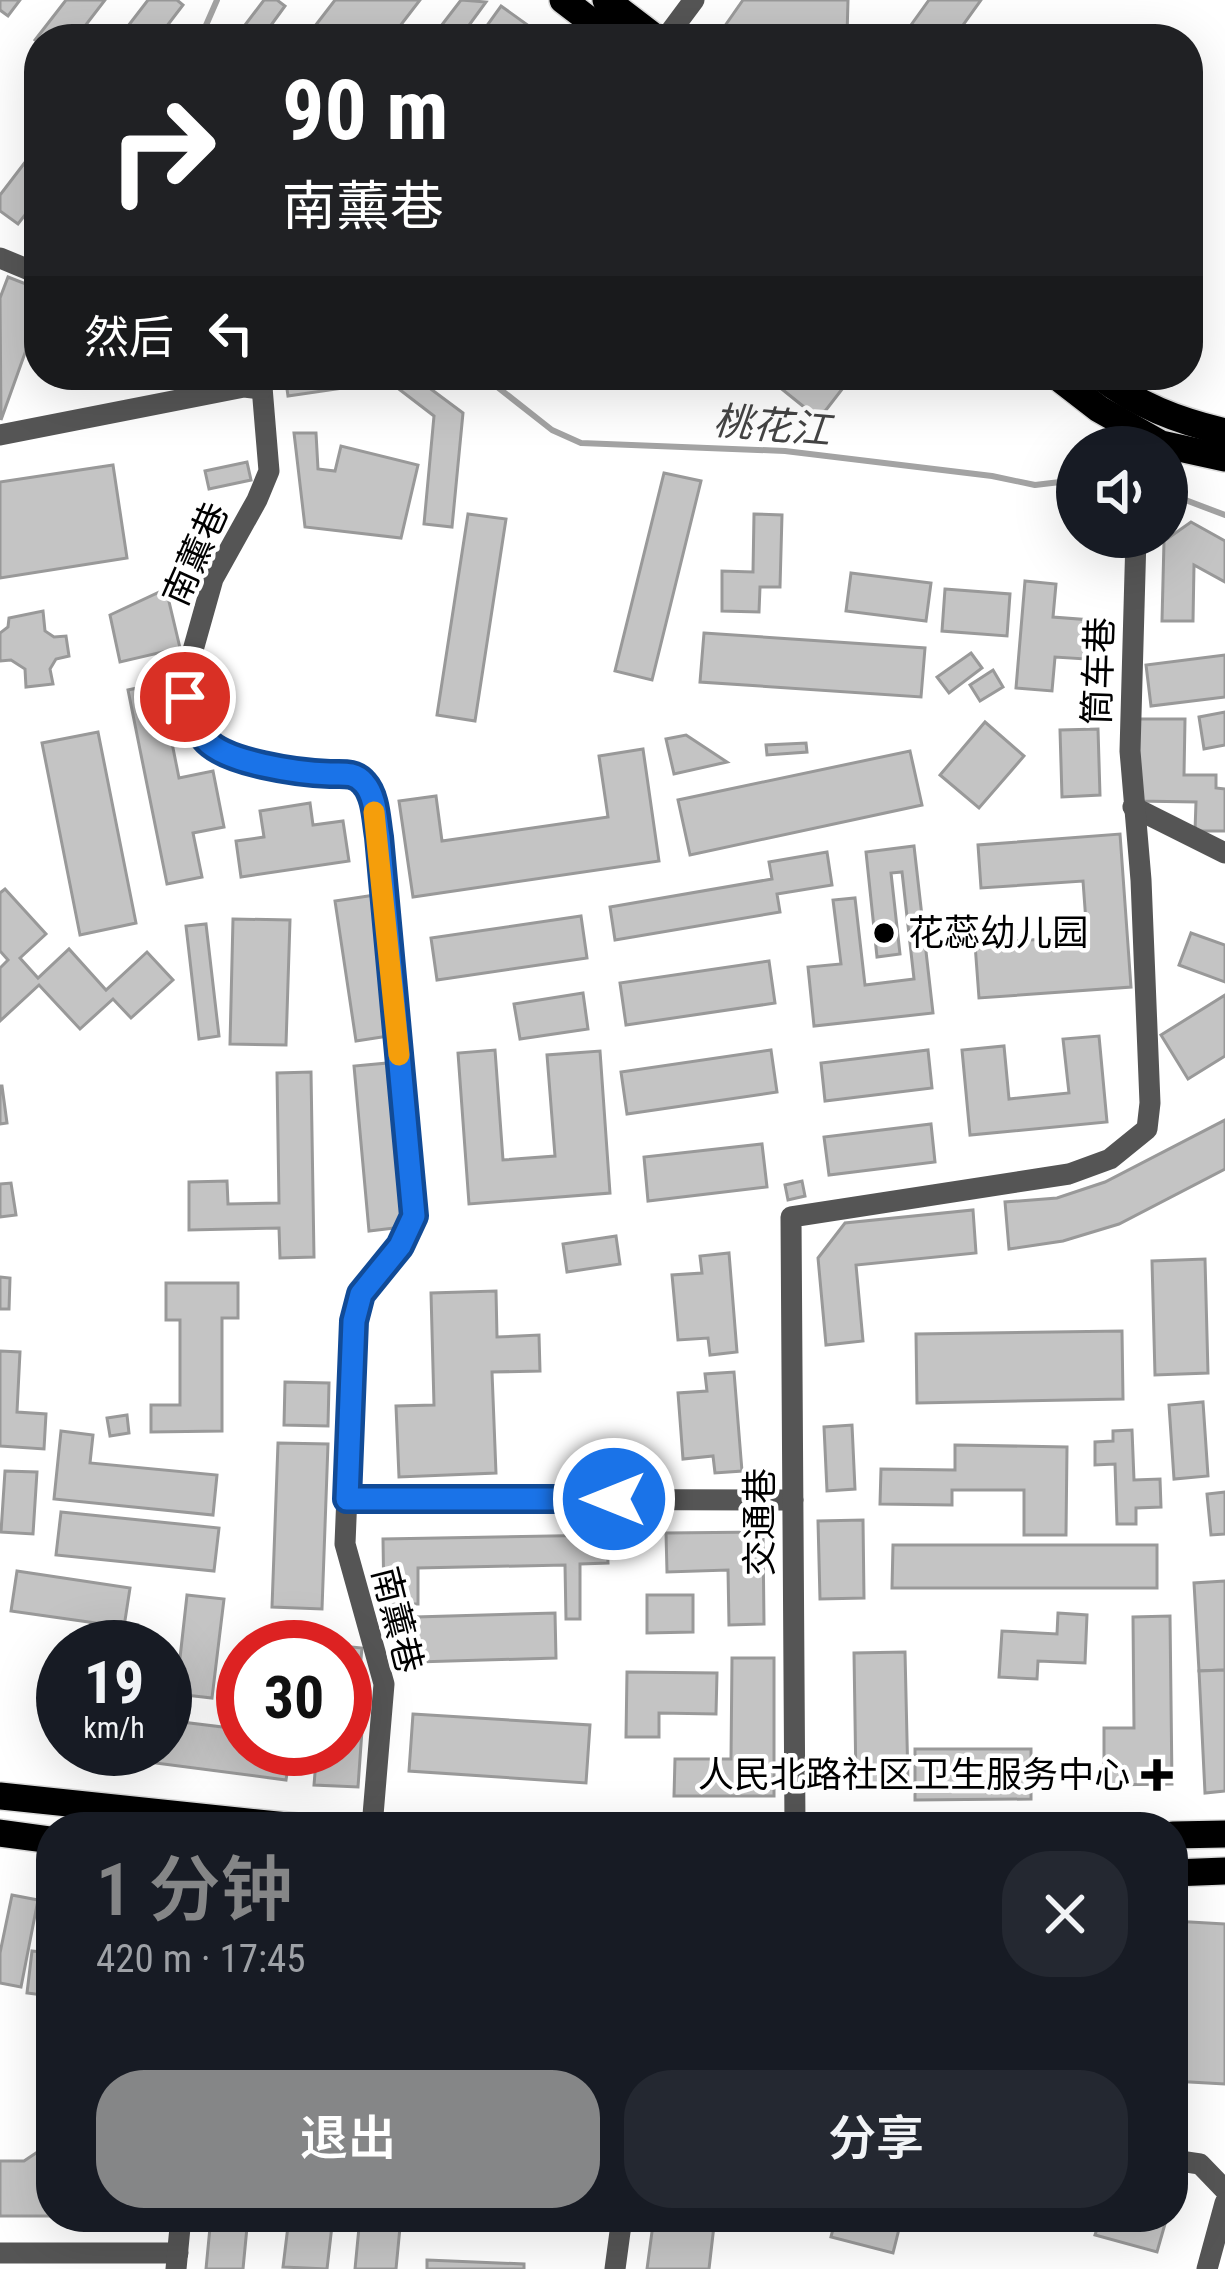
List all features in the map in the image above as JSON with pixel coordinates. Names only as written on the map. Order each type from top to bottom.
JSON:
[{"type":"main road","points":[[563,0],[594,24]]},
{"type":"main road","points":[[606,0],[640,24]]},
{"type":"main road","points":[[1074,390],[1127,426]]},
{"type":"main road","points":[[1119,390],[1172,419],[1225,432]]},
{"type":"main road","points":[[1188,451],[1225,458]]},
{"type":"main road","points":[[0,1796],[153,1812]]},
{"type":"main road","points":[[0,1833],[36,1838]]},
{"type":"main road","points":[[1188,1835],[1225,1834]]},
{"type":"main road","points":[[1188,1872],[1225,1871]]},
{"type":"street","points":[[674,24],[694,0]]},
{"type":"street","points":[[0,436],[229,390]]},
{"type":"street","name":"南薰巷","points":[[263,390],[269,471],[213,579],[186,676],[185,697],[205,739],[218,751],[262,764],[349,774],[363,780],[372,796],[414,1216],[400,1246],[361,1294],[354,1321],[345,1544],[384,1684],[373,1812]]},
{"type":"street","name":"筒车巷","points":[[791,1217],[1069,1174],[1110,1159],[1147,1129],[1142,880],[1130,752],[1135,558]]},
{"type":"street","points":[[1133,807],[1225,853]]},
{"type":"street","name":"交通巷","points":[[791,1217],[795,1812]]},
{"type":"street","points":[[347,1499],[793,1500]]},
{"type":"street","points":[[1188,2163],[1200,2164],[1225,2190]]},
{"type":"street","points":[[1207,2269],[1225,2203]]},
{"type":"street","points":[[615,2269],[620,2232]]},
{"type":"street","points":[[0,2252],[177,2261]]},
{"type":"building","points":[[0,0],[20,0],[8,16],[0,10]]},
{"type":"building","points":[[66,0],[105,0],[87,24],[47,24]]},
{"type":"building","points":[[148,0],[177,0],[183,5],[168,24],[130,24]]},
{"type":"building","points":[[264,0],[285,6],[272,24],[246,24]]},
{"type":"building","points":[[335,0],[420,0],[402,24],[317,24]]},
{"type":"building","points":[[461,0],[486,2],[470,24],[443,24]]},
{"type":"building","points":[[743,0],[848,0],[847,24],[726,24]]},
{"type":"building","points":[[929,0],[981,0],[964,24],[912,24]]},
{"type":"building","points":[[501,6],[526,24],[488,24]]},
{"type":"building","points":[[24,164],[24,216],[18,224],[0,211],[0,195]]},
{"type":"building","points":[[8,277],[24,283],[24,356],[1,420],[0,298]]},
{"type":"building","points":[[287,390],[329,390],[288,396]]},
{"type":"building","points":[[400,390],[432,390],[463,413],[452,527],[424,524],[434,416]]},
{"type":"building","points":[[783,390],[841,390],[819,419]]},
{"type":"building","points":[[294,433],[316,433],[318,469],[335,471],[341,446],[418,465],[401,538],[305,527]]},
{"type":"building","points":[[247,462],[251,480],[209,489],[205,471]]},
{"type":"building","points":[[113,465],[127,558],[0,578],[0,482]]},
{"type":"building","points":[[664,473],[701,481],[652,680],[615,671]]},
{"type":"building","points":[[468,514],[506,519],[475,721],[437,715]]},
{"type":"building","points":[[754,514],[782,515],[780,587],[760,587],[759,612],[722,611],[722,571],[753,572]]},
{"type":"building","points":[[1188,524],[1225,541],[1225,582],[1194,565],[1193,621],[1162,621],[1164,558],[1188,558]]},
{"type":"building","points":[[851,573],[931,583],[926,621],[846,611]]},
{"type":"building","points":[[1025,581],[1056,584],[1053,617],[1104,621],[1101,660],[1055,657],[1052,691],[1016,688]]},
{"type":"building","points":[[166,589],[180,648],[120,662],[110,615]]},
{"type":"building","points":[[945,589],[1010,594],[1007,636],[942,631]]},
{"type":"building","points":[[43,611],[45,631],[54,637],[66,636],[69,656],[56,659],[50,669],[53,684],[26,687],[25,669],[11,660],[0,661],[0,633],[8,627],[9,618]]},
{"type":"building","points":[[704,633],[925,648],[921,697],[700,682]]},
{"type":"building","points":[[971,653],[982,668],[949,693],[937,677]]},
{"type":"building","points":[[1225,655],[1225,697],[1151,706],[1146,665]]},
{"type":"building","points":[[993,670],[1003,687],[980,701],[970,685]]},
{"type":"building","points":[[160,683],[179,778],[213,771],[224,827],[193,833],[202,877],[167,884],[128,690]]},
{"type":"building","points":[[1225,712],[1225,745],[1204,749],[1199,717]]},
{"type":"building","points":[[1138,719],[1185,719],[1184,775],[1216,775],[1216,788],[1225,789],[1225,831],[1195,831],[1196,802],[1137,801]]},
{"type":"building","points":[[985,722],[1024,756],[979,808],[940,775]]},
{"type":"building","points":[[1098,729],[1100,795],[1062,797],[1060,730]]},
{"type":"building","points":[[98,732],[136,923],[80,935],[42,743]]},
{"type":"building","points":[[686,735],[727,762],[674,774],[666,739]]},
{"type":"building","points":[[806,743],[807,752],[767,755],[766,745]]},
{"type":"building","points":[[643,749],[659,861],[413,897],[399,801],[436,796],[442,841],[608,817],[599,756]]},
{"type":"building","points":[[910,751],[922,805],[690,855],[678,800]]},
{"type":"building","points":[[310,803],[313,825],[343,821],[349,861],[241,877],[236,841],[264,837],[260,811]]},
{"type":"building","points":[[1120,834],[1131,987],[979,998],[975,944],[1087,936],[1083,881],[981,888],[978,845]]},
{"type":"building","points":[[914,846],[933,1013],[814,1026],[808,967],[841,964],[833,900],[855,898],[865,985],[914,979],[902,872],[891,873],[900,954],[877,957],[866,852]]},
{"type":"building","points":[[827,852],[832,885],[777,894],[780,912],[615,940],[610,907],[772,879],[769,862]]},
{"type":"building","points":[[5,889],[46,934],[20,958],[38,978],[69,949],[106,990],[147,952],[173,980],[131,1018],[113,999],[80,1029],[39,985],[0,1021],[0,968],[8,960],[0,951],[0,893]]},
{"type":"building","points":[[375,895],[395,1035],[356,1041],[335,901]]},
{"type":"building","points":[[581,916],[587,958],[437,980],[431,938]]},
{"type":"building","points":[[233,919],[290,920],[286,1045],[230,1044]]},
{"type":"building","points":[[206,924],[219,1036],[199,1039],[186,926]]},
{"type":"building","points":[[1191,933],[1225,945],[1225,982],[1179,965]]},
{"type":"building","points":[[769,961],[775,1003],[626,1025],[620,983]]},
{"type":"building","points":[[583,993],[588,1029],[520,1039],[514,1004]]},
{"type":"building","points":[[1225,995],[1225,1056],[1188,1079],[1161,1035]]},
{"type":"building","points":[[1099,1036],[1107,1122],[970,1135],[962,1050],[1004,1046],[1009,1099],[1069,1093],[1063,1039]]},
{"type":"building","points":[[495,1050],[503,1160],[555,1156],[547,1055],[600,1051],[610,1193],[469,1204],[458,1053]]},
{"type":"building","points":[[771,1050],[777,1092],[627,1114],[621,1072]]},
{"type":"building","points":[[928,1050],[932,1088],[825,1101],[821,1063]]},
{"type":"building","points":[[388,1063],[403,1227],[369,1231],[354,1066]]},
{"type":"building","points":[[311,1072],[314,1257],[280,1258],[279,1228],[189,1230],[189,1182],[227,1181],[228,1204],[279,1203],[277,1073]]},
{"type":"building","points":[[0,1086],[7,1123],[0,1124]]},
{"type":"building","points":[[1225,1120],[1225,1169],[1119,1224],[1063,1241],[1009,1249],[1005,1202],[1057,1198],[1105,1182]]},
{"type":"building","points":[[931,1124],[935,1162],[829,1175],[824,1137]]},
{"type":"building","points":[[762,1144],[767,1187],[648,1201],[644,1157]]},
{"type":"building","points":[[802,1181],[805,1196],[788,1200],[785,1185]]},
{"type":"building","points":[[11,1183],[16,1215],[0,1217],[0,1184]]},
{"type":"building","points":[[973,1210],[976,1253],[856,1265],[863,1341],[826,1345],[818,1258],[845,1223]]},
{"type":"building","points":[[616,1236],[620,1264],[567,1272],[563,1244]]},
{"type":"building","points":[[729,1253],[737,1352],[710,1355],[708,1338],[678,1340],[672,1275],[702,1273],[700,1256]]},
{"type":"building","points":[[1205,1259],[1208,1373],[1155,1375],[1152,1261]]},
{"type":"building","points":[[0,1277],[10,1278],[9,1309],[0,1309]]},
{"type":"building","points":[[166,1283],[238,1283],[238,1318],[222,1318],[222,1431],[151,1432],[151,1405],[180,1405],[180,1320],[166,1320]]},
{"type":"building","points":[[496,1291],[497,1337],[539,1335],[540,1371],[492,1372],[496,1473],[399,1477],[396,1406],[434,1405],[431,1293]]},
{"type":"building","points":[[1122,1331],[1123,1399],[917,1403],[916,1334]]},
{"type":"building","points":[[0,1351],[20,1352],[17,1412],[46,1414],[44,1449],[0,1446]]},
{"type":"building","points":[[734,1372],[742,1471],[715,1473],[713,1456],[683,1459],[678,1393],[707,1391],[705,1374]]},
{"type":"building","points":[[285,1382],[329,1383],[328,1426],[284,1425]]},
{"type":"building","points":[[1203,1402],[1208,1476],[1174,1479],[1169,1405]]},
{"type":"building","points":[[127,1415],[129,1433],[110,1436],[107,1418]]},
{"type":"building","points":[[852,1425],[855,1489],[827,1491],[824,1427]]},
{"type":"building","points":[[1132,1430],[1134,1480],[1160,1479],[1161,1507],[1136,1508],[1136,1524],[1117,1524],[1115,1464],[1095,1465],[1095,1442],[1113,1441],[1113,1431]]},
{"type":"building","points":[[61,1431],[93,1435],[90,1463],[217,1475],[213,1515],[54,1499]]},
{"type":"building","points":[[278,1443],[328,1444],[322,1609],[272,1607]]},
{"type":"building","points":[[955,1445],[1067,1447],[1066,1535],[1024,1535],[1024,1490],[952,1490],[952,1505],[880,1504],[881,1469],[955,1470]]},
{"type":"building","points":[[5,1471],[37,1472],[33,1534],[1,1532]]},
{"type":"building","points":[[1225,1492],[1225,1534],[1211,1535],[1207,1494]]},
{"type":"building","points":[[61,1512],[219,1528],[214,1571],[56,1555]]},
{"type":"building","points":[[863,1520],[864,1598],[820,1599],[818,1521]]},
{"type":"building","points":[[763,1532],[764,1624],[729,1625],[728,1570],[667,1572],[666,1533]]},
{"type":"building","points":[[607,1535],[608,1563],[580,1564],[580,1619],[566,1619],[565,1565],[418,1568],[418,1604],[384,1604],[383,1539]]},
{"type":"building","points":[[893,1545],[1157,1545],[1157,1588],[892,1588]]},
{"type":"building","points":[[17,1571],[130,1588],[125,1620],[75,1620],[11,1611]]},
{"type":"building","points":[[1225,1581],[1225,1670],[1199,1671],[1194,1583]]},
{"type":"building","points":[[187,1595],[224,1599],[221,1620],[216,1620],[212,1698],[192,1696],[192,1620],[184,1620]]},
{"type":"building","points":[[647,1595],[693,1595],[693,1632],[647,1633]]},
{"type":"building","points":[[555,1613],[556,1658],[417,1662],[416,1617]]},
{"type":"building","points":[[1058,1613],[1087,1615],[1085,1663],[1038,1661],[1037,1679],[999,1677],[1002,1631],[1057,1634]]},
{"type":"building","points":[[1170,1616],[1172,1784],[1104,1785],[1104,1728],[1134,1728],[1133,1617]]},
{"type":"building","points":[[905,1652],[908,1782],[856,1783],[854,1653]]},
{"type":"building","points":[[732,1658],[774,1658],[774,1796],[674,1796],[675,1759],[731,1759]]},
{"type":"building","points":[[1225,1670],[1225,1791],[1205,1793],[1199,1671]]},
{"type":"building","points":[[627,1672],[717,1673],[716,1714],[659,1713],[659,1737],[626,1737]]},
{"type":"building","points":[[413,1714],[590,1725],[586,1783],[409,1771]]},
{"type":"building","points":[[192,1723],[216,1726],[216,1771],[192,1768]]},
{"type":"building","points":[[915,1749],[1031,1749],[1031,1799],[915,1800]]},
{"type":"building","points":[[315,1776],[359,1776],[358,1787],[314,1785]]},
{"type":"building","points":[[12,1895],[36,1900],[21,1987],[0,1983],[0,1953]]},
{"type":"building","points":[[1188,1922],[1225,1924],[1225,2084],[1188,2082]]},
{"type":"building","points":[[32,1951],[36,1951],[36,1994],[27,1993]]},
{"type":"building","points":[[36,2153],[36,2216],[0,2216],[0,2161],[24,2161]]},
{"type":"building","points":[[210,2232],[247,2232],[243,2269],[206,2269]]},
{"type":"building","points":[[287,2232],[331,2232],[327,2269],[283,2267]]},
{"type":"building","points":[[359,2232],[400,2232],[396,2269],[355,2269]]},
{"type":"building","points":[[652,2232],[713,2232],[709,2269],[647,2269]]},
{"type":"building","points":[[832,2232],[898,2232],[893,2253],[831,2237]]},
{"type":"building","points":[[1096,2232],[1163,2232],[1157,2252]]},
{"type":"building","points":[[427,2260],[524,2264],[524,2269],[427,2269]]},
{"type":"waterway","name":"桃花江","points":[[207,24],[217,0]]},
{"type":"waterway","name":"桃花江","points":[[501,390],[552,430],[581,443],[785,451],[1035,485],[1056,482]]},
{"type":"waterway","name":"桃花江","points":[[1188,501],[1225,515]]},
{"type":"slow traffic","points":[[374,812],[399,1055]]},
{"type":"place","name":"花蕊幼儿园","points":[[884,933]]},
{"type":"place","name":"人民北路社区卫生服务中心","points":[[1157,1775]]},
{"type":"route","points":[[185,697],[205,739],[218,751],[262,764],[349,774],[363,780],[372,796],[414,1216],[400,1246],[361,1294],[354,1321],[347,1499],[614,1499]]}]
